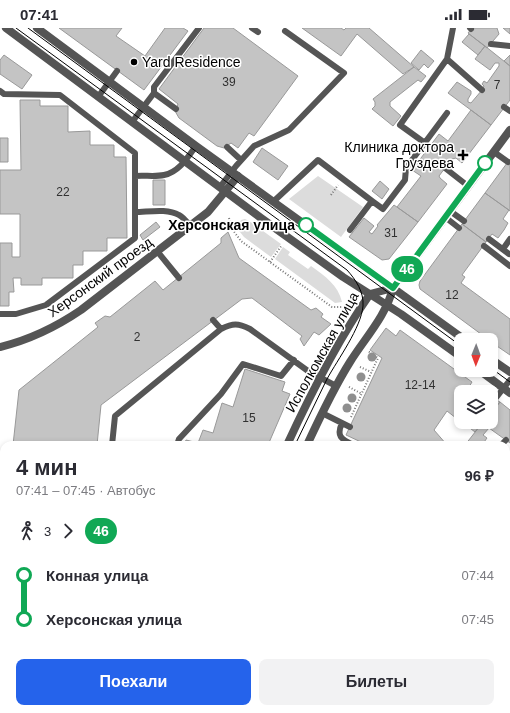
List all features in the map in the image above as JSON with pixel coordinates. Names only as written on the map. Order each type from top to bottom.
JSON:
[{"type":"street","points":[[6,28],[343,277],[388,305],[454,352]]},
{"type":"street","points":[[37,28],[196,146],[455,333]]},
{"type":"street","name":"Исполкомская улица","points":[[309,441],[336,386],[388,305],[393,288],[510,130]]},
{"type":"street","name":"Херсонский проезд","points":[[0,347],[42,333],[63,323],[208,212],[235,174]]},
{"type":"street","name":"Исполкомская улица","points":[[289,441],[320,378],[356,314],[370,294],[393,288]]},
{"type":"street","points":[[498,365],[510,374]]},
{"type":"street","points":[[489,377],[505,389]]},
{"type":"lane","points":[[132,122],[154,94],[154,87],[199,28]]},
{"type":"lane","points":[[252,28],[258,32]]},
{"type":"lane","points":[[425,143],[400,125],[447,59],[453,28]]},
{"type":"lane","points":[[235,174],[241,160],[254,146],[289,130],[344,73],[285,31]]},
{"type":"lane","points":[[491,44],[510,46]]},
{"type":"lane","points":[[447,59],[482,90]]},
{"type":"lane","points":[[98,97],[117,71]]},
{"type":"lane","points":[[0,92],[4,94],[60,95],[135,153],[135,238],[46,305],[16,314],[0,314]]},
{"type":"lane","points":[[154,94],[164,97],[176,109]]},
{"type":"lane","points":[[504,107],[510,111]]},
{"type":"lane","points":[[274,201],[318,160],[382,209],[405,180],[406,168],[422,151],[425,143],[447,113]]},
{"type":"lane","points":[[135,176],[165,175],[175,170],[185,161],[196,146]]},
{"type":"lane","points":[[227,147],[241,160]]},
{"type":"lane","points":[[494,152],[508,162]]},
{"type":"lane","points":[[445,168],[468,186]]},
{"type":"lane","points":[[350,230],[372,201]]},
{"type":"lane","points":[[135,212],[174,213],[180,215],[190,226]]},
{"type":"lane","points":[[448,214],[464,221]]},
{"type":"lane","points":[[448,214],[459,228]]},
{"type":"lane","points":[[489,239],[509,254]]},
{"type":"lane","points":[[503,249],[510,239]]},
{"type":"lane","points":[[484,246],[510,266]]},
{"type":"lane","points":[[157,251],[179,278]]},
{"type":"lane","points":[[213,320],[221,329]]},
{"type":"lane","points":[[112,441],[114,416],[221,329],[229,325],[240,324],[250,329],[320,378],[336,386]]},
{"type":"lane","points":[[178,441],[222,394],[243,364],[281,376],[294,360]]},
{"type":"lane","points":[[505,389],[510,374]]},
{"type":"lane","points":[[505,389],[510,380]]},
{"type":"lane","points":[[322,413],[346,425],[340,429],[342,439],[346,441]]},
{"type":"path","points":[[331,195],[343,179]]},
{"type":"path","points":[[229,218],[232,229],[241,241],[332,307],[345,307]]},
{"type":"path","points":[[270,262],[283,244]]},
{"type":"path","points":[[346,425],[378,358],[368,351]]},
{"type":"path","points":[[360,367],[372,373]]},
{"type":"path","points":[[349,387],[362,394]]},
{"type":"shaded area","points":[[318,176],[363,207],[341,237],[289,199]]},
{"type":"shaded area","points":[[245,219],[281,244],[271,257],[244,237],[236,227],[241,220]]},
{"type":"shaded area","points":[[283,247],[290,252],[288,255],[308,269],[311,266],[326,277],[334,286],[342,302],[335,303],[275,259]]},
{"type":"building","name":"Yard Residence","points":[[59,28],[122,28],[116,36],[145,56],[165,28],[183,28],[188,31],[144,90]]},
{"type":"building","points":[[204,28],[233,28],[298,76],[254,136],[249,133],[238,148],[231,143],[224,148],[217,146],[179,118],[175,111],[178,104],[159,89]]},
{"type":"building","points":[[302,28],[341,28],[344,30],[346,28],[369,28],[414,67],[403,74],[357,34],[341,56]]},
{"type":"building","points":[[472,28],[497,28],[499,34],[487,48],[468,33]]},
{"type":"building","points":[[503,28],[510,28],[510,34]]},
{"type":"building","points":[[469,34],[485,46],[478,55],[462,42]]},
{"type":"building","points":[[485,46],[510,66],[510,100],[491,125],[448,93],[457,82],[471,91],[468,102],[471,103],[482,90],[484,86],[482,84],[484,81],[487,83],[499,66],[499,63],[495,63],[490,70],[475,59]]},
{"type":"building","points":[[421,50],[434,61],[428,68],[424,64],[419,70],[411,63]]},
{"type":"building","points":[[4,55],[32,75],[22,89],[0,74],[0,60]]},
{"type":"building","points":[[510,55],[510,66],[504,61]]},
{"type":"building","points":[[414,67],[426,76],[421,82],[418,80],[390,102],[390,106],[401,116],[393,126],[372,109],[375,106],[373,99]]},
{"type":"building","points":[[20,100],[40,100],[40,106],[68,106],[68,132],[90,131],[90,145],[114,145],[114,157],[126,157],[127,238],[107,238],[107,251],[83,251],[83,265],[73,265],[73,278],[42,278],[42,285],[21,285],[21,278],[13,278],[14,292],[9,292],[9,306],[0,306],[0,243],[12,243],[12,257],[20,257],[20,214],[0,214],[0,170],[21,170]]},
{"type":"building","points":[[471,110],[491,125],[462,163],[456,158],[452,159],[445,168],[439,176],[447,184],[418,222],[397,207],[421,176],[412,170],[439,134],[448,141]]},
{"type":"building","points":[[0,138],[8,138],[8,162],[0,162]]},
{"type":"building","points":[[262,148],[288,166],[278,180],[253,162]]},
{"type":"building","points":[[510,159],[510,211],[485,193]]},
{"type":"building","points":[[153,180],[165,180],[165,205],[153,205]]},
{"type":"building","points":[[380,181],[389,189],[382,199],[372,191]]},
{"type":"building","points":[[485,193],[509,210],[503,219],[508,223],[504,230],[498,238],[492,234],[486,242],[462,224]]},
{"type":"building","points":[[394,205],[418,222],[389,259],[382,260],[349,237],[364,218],[374,226],[369,232],[372,234],[378,226],[377,225]]},
{"type":"building","points":[[156,222],[160,227],[143,240],[140,235]]},
{"type":"building","points":[[462,224],[486,242],[462,275],[465,277],[461,283],[510,319],[510,355],[498,347],[498,333],[480,333],[420,289],[420,281]]},
{"type":"building","points":[[228,232],[239,258],[311,310],[316,308],[323,314],[321,317],[331,324],[319,335],[314,332],[304,346],[300,339],[302,336],[252,298],[242,299],[101,405],[97,441],[13,441],[19,390],[98,327],[95,323],[105,316],[110,317],[155,281],[163,290],[221,243],[221,238]]},
{"type":"building","points":[[386,328],[396,336],[400,330],[454,369],[454,377],[465,377],[472,382],[470,385],[454,385],[454,416],[447,411],[434,430],[444,441],[359,441],[346,435],[382,358],[370,350]]},
{"type":"building","points":[[245,369],[285,382],[282,391],[290,394],[270,441],[199,441],[203,430],[213,433],[222,403],[233,407]]},
{"type":"building","points":[[500,402],[510,410],[510,441],[507,441],[490,429],[498,429],[498,404]]},
{"type":"building","points":[[478,429],[488,429],[483,435],[487,438],[485,441],[468,441]]},
{"type":"tram line","points":[[16,28],[347,270],[356,282],[361,291],[363,301],[358,324],[327,379],[297,441]]},
{"type":"tram line","points":[[28,28],[454,341]]},
{"type":"tram line","points":[[498,373],[510,382]]},
{"type":"bus line","name":"46","points":[[306,225],[393,288],[485,163]]},
{"type":"place","name":"Yard Residence","points":[[134,62]]},
{"type":"place","name":"Клиника доктора Груздева","points":[[463,155]]},
{"type":"place","name":"Херсонская улица","points":[[306,225]]}]
